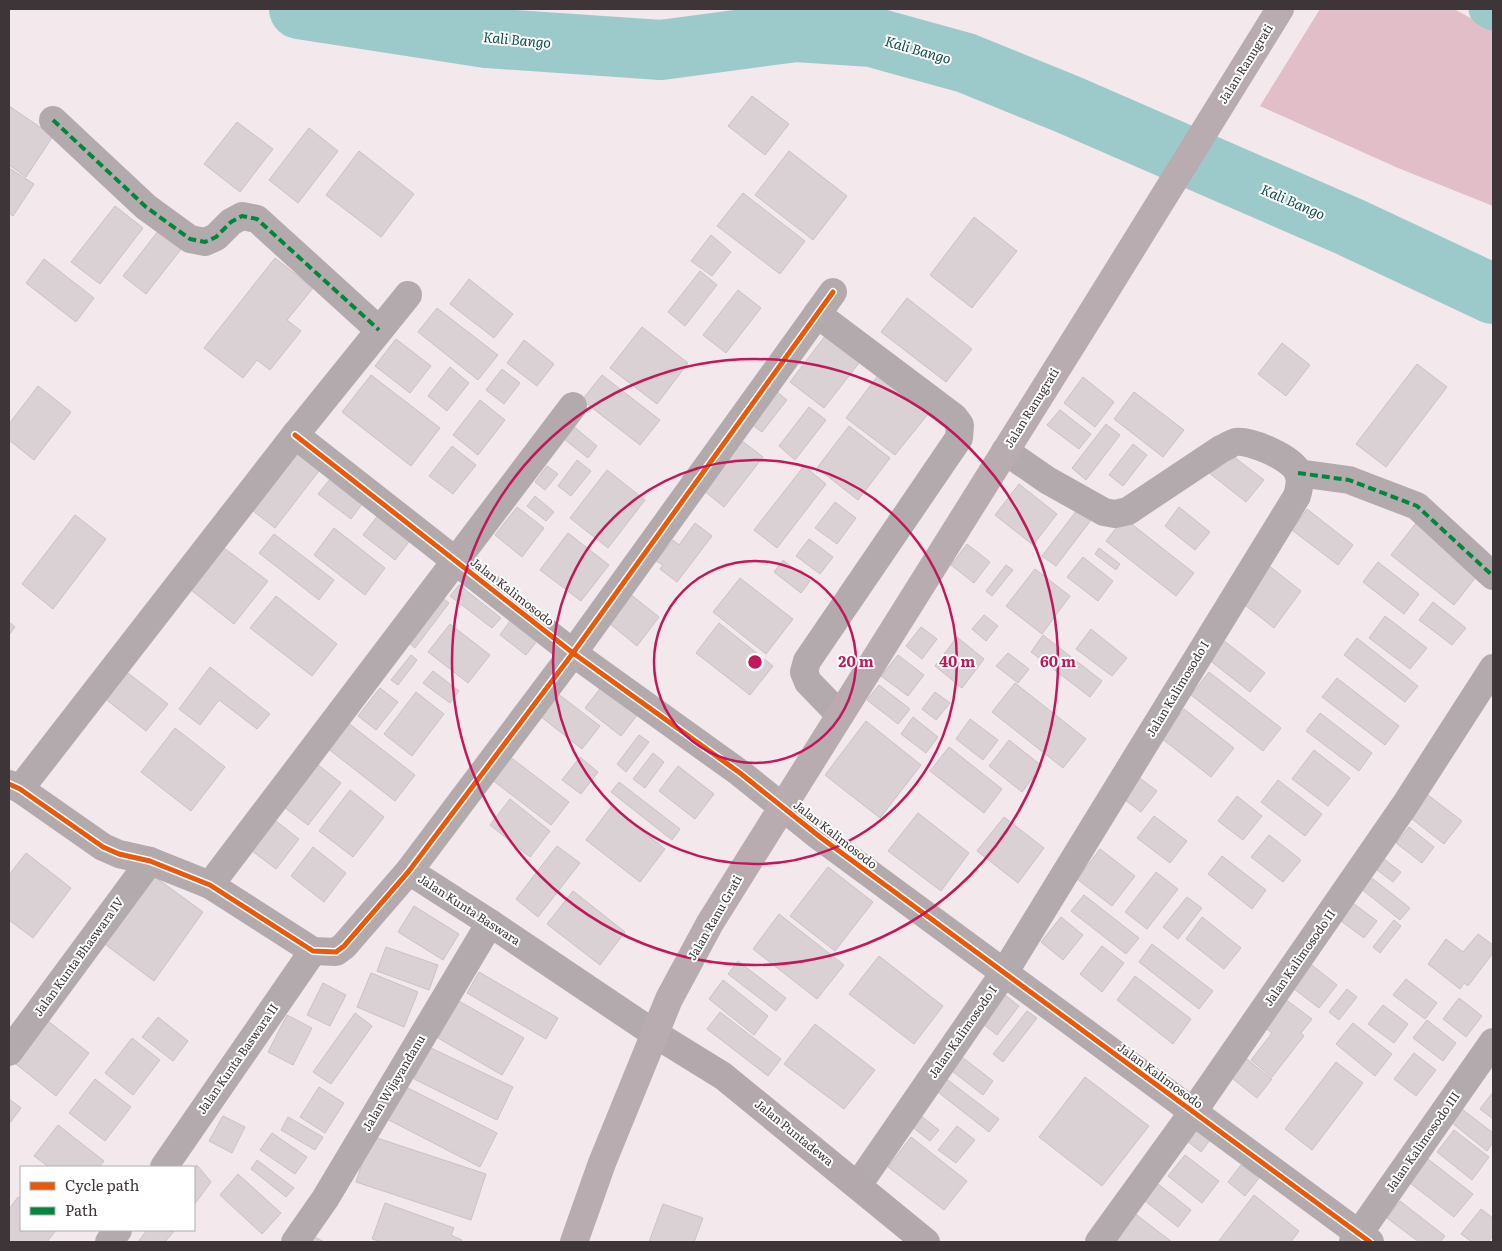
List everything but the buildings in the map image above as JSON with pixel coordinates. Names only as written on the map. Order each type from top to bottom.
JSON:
[{"type":"main road","name":"Jalan Ranugrati","points":[[782,806],[1006,451],[1280,9]]},
{"type":"main road","name":"Jalan Ranu Grati","points":[[574,1242],[602,1163],[669,999],[710,923],[782,806]]},
{"type":"street","points":[[53,120],[146,207],[190,239],[206,242],[216,237],[231,222],[242,216],[257,219],[379,330]]},
{"type":"street","points":[[409,871],[573,653],[833,292]]},
{"type":"street","points":[[313,951],[210,885],[150,861],[118,854],[104,847],[14,786],[408,295]]},
{"type":"street","points":[[817,314],[954,417],[960,426],[959,438],[808,661],[804,672],[808,682],[840,715]]},
{"type":"street","points":[[210,885],[573,406]]},
{"type":"street","name":"Jalan Kalimosodo","points":[[295,435],[573,653],[740,773],[820,837],[1193,1112],[1361,1240]]},
{"type":"street","points":[[1006,451],[1047,480],[1104,512],[1115,514],[1128,511],[1222,449],[1236,442],[1254,443],[1290,463],[1298,473],[1350,480],[1417,506],[1493,576]]},
{"type":"street","name":"Jalan Kalimosodo I","points":[[858,1185],[1004,973],[1297,496],[1300,486],[1298,473]]},
{"type":"street","name":"Jalan Kalimosodo II","points":[[1099,1242],[1193,1112],[1405,805],[1493,668]]},
{"type":"street","name":"Jalan Kunta Bhaswara IV","points":[[9,1052],[150,861]]},
{"type":"street","name":"Jalan Kunta Baswara","points":[[313,951],[336,952],[344,946],[409,871],[655,1034]]},
{"type":"street","name":"Jalan Wijayandanu","points":[[295,1242],[326,1199],[490,923]]},
{"type":"street","name":"Jalan Kunta Baswara II","points":[[165,1166],[313,951]]},
{"type":"street","name":"Jalan Puntadewa","points":[[655,1034],[723,1076],[926,1242]]},
{"type":"street","name":"Jalan Kalimosodo III","points":[[1361,1240],[1493,1042]]},
{"type":"street","points":[[109,1242],[117,1231]]},
{"type":"shaded area","points":[[1320,9],[1454,9],[1493,30],[1493,206],[1398,168],[1260,106]]},
{"type":"waterway","name":"Kali Bango","points":[[299,9],[487,38],[661,50],[796,32],[872,37],[966,63],[1067,104],[1350,227],[1493,294]]},
{"type":"waterway","points":[[1486,9],[1493,13]]},
{"type":"marked path","points":[[53,120],[146,207],[190,239],[205,242],[216,237],[231,222],[242,216],[257,219],[379,330]]},
{"type":"marked path","points":[[1298,473],[1349,480],[1417,506],[1493,576]]},
{"type":"cycle path","points":[[9,784],[20,789],[103,847],[119,854],[150,861],[210,885],[313,951],[336,952],[344,946],[409,871],[573,653],[833,292]]},
{"type":"cycle path","points":[[295,435],[573,653],[740,773],[820,837],[1370,1242]]}]
